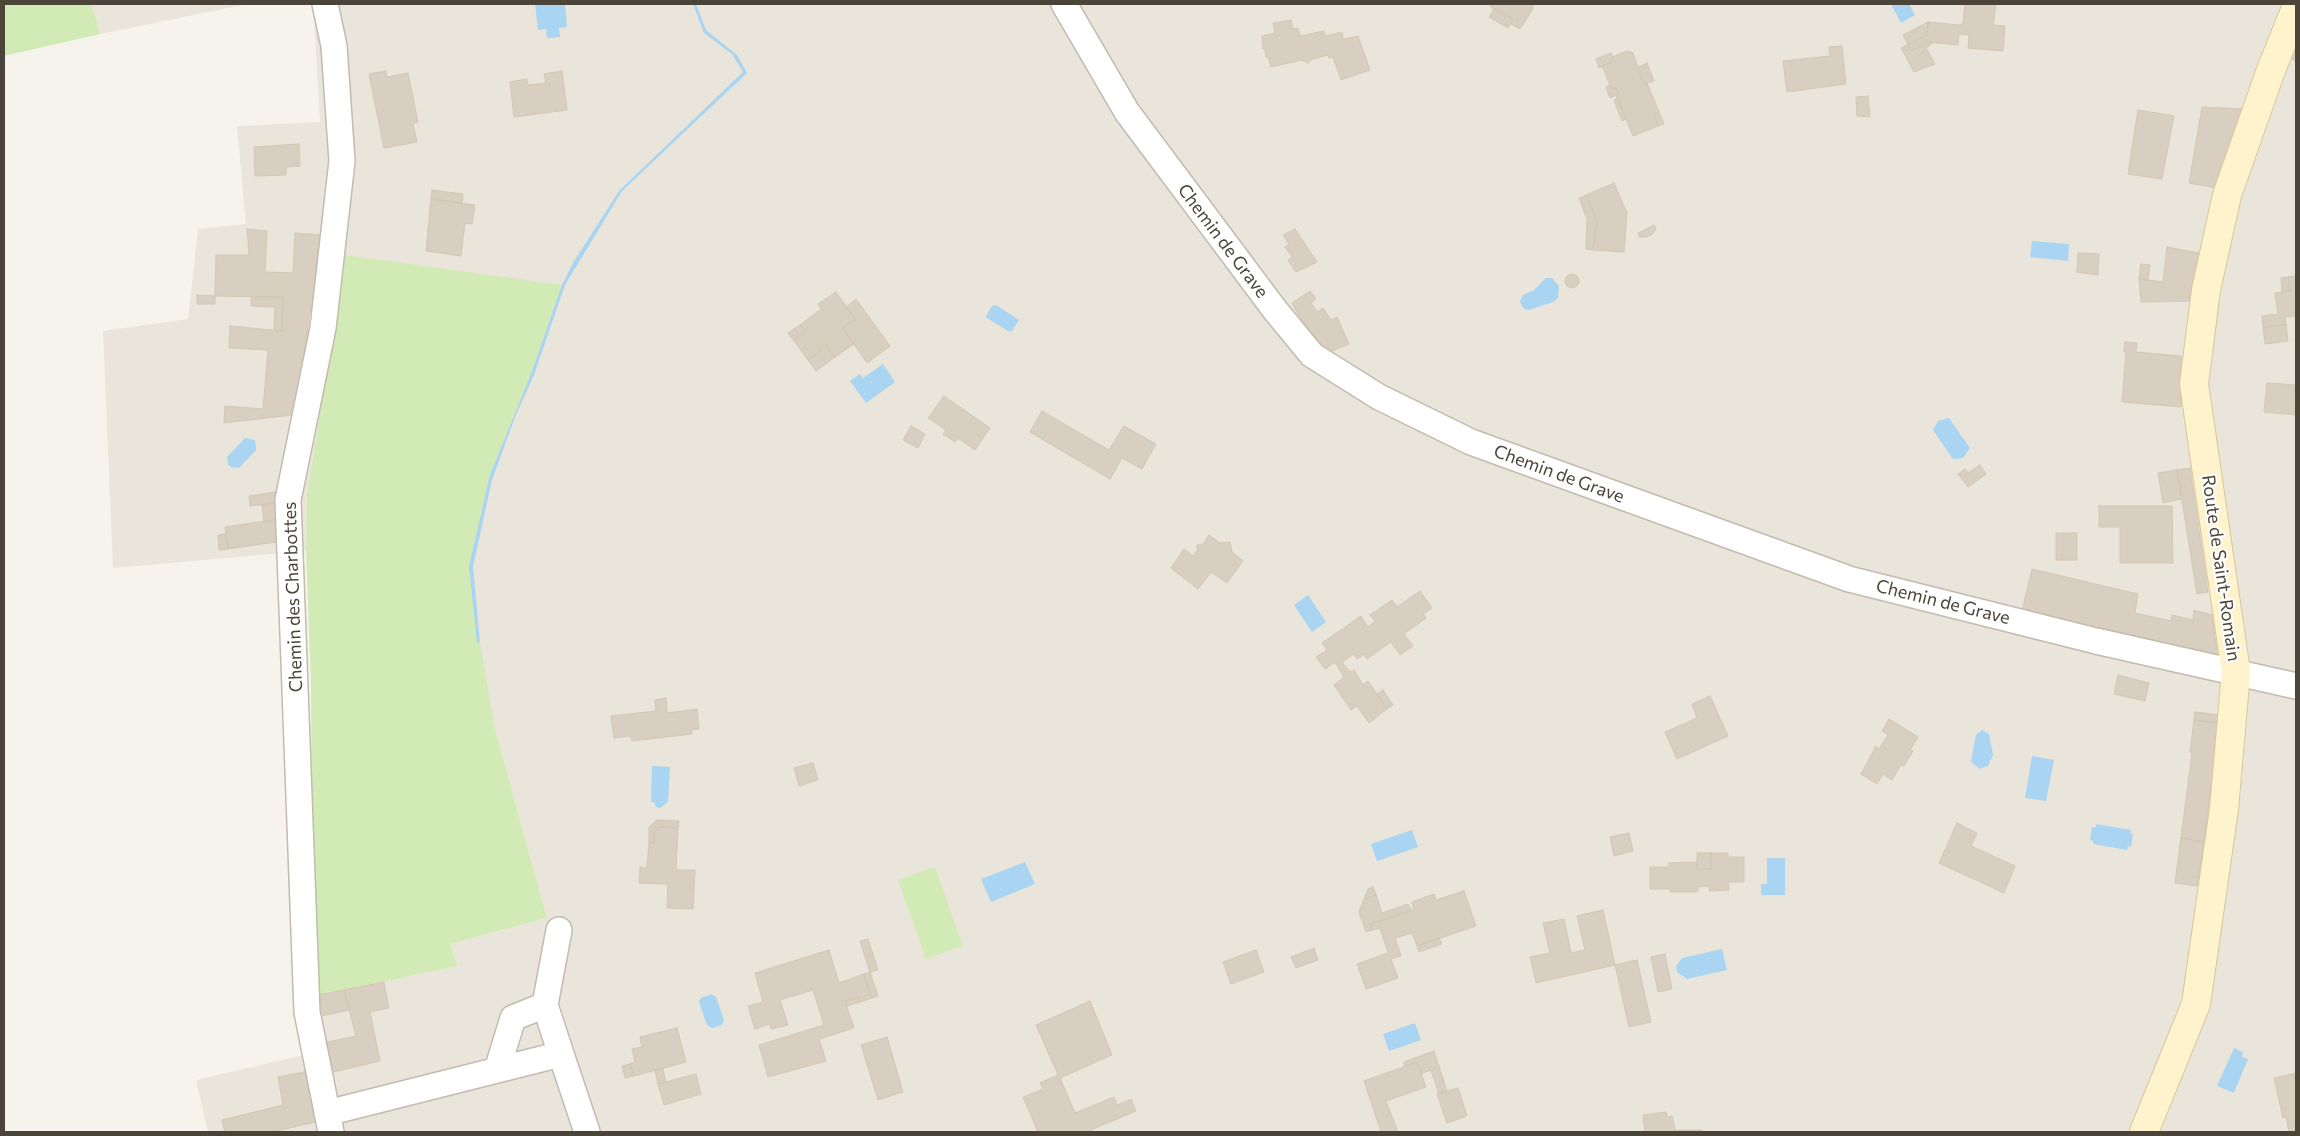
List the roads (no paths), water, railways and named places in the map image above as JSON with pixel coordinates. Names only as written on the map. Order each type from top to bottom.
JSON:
[{"type":"main road","name":"Route de Saint-Romain","points":[[2144,1132],[2196,1004],[2224,809],[2236,672],[2194,384],[2206,290],[2227,195],[2271,70],[2296,8]]},
{"type":"street","name":"Chemin des Charbottes","points":[[325,4],[334,46],[342,161],[323,328],[288,500],[307,1012],[329,1123]]},
{"type":"street","name":"Chemin de Grave","points":[[1064,4],[1128,112],[1275,310],[1312,355],[1379,397],[1471,442],[1849,579],[2096,641],[2296,686]]},
{"type":"street","points":[[559,930],[545,1005],[587,1132]]},
{"type":"street","points":[[496,1070],[513,1018],[545,1005]]},
{"type":"street","points":[[329,1123],[496,1070],[561,1054]]},
{"type":"water","points":[[535,4],[565,4],[567,27],[559,28],[560,37],[547,38],[546,29],[538,30]]},
{"type":"water","points":[[693,4],[696,4],[706,30],[737,55],[747,73],[622,191],[565,285],[534,375],[515,417],[492,480],[473,567],[480,642],[477,643],[469,566],[490,475],[531,374],[562,285],[573,263],[619,191],[743,72],[732,54],[704,33]]},
{"type":"water","points":[[1891,4],[1909,4],[1915,15],[1901,23]]},
{"type":"water","points":[[2032,241],[2069,244],[2068,261],[2030,257]]},
{"type":"water","points":[[1546,278],[1552,278],[1559,286],[1558,298],[1553,302],[1529,310],[1524,309],[1520,302],[1523,295],[1534,290]]},
{"type":"water","points":[[996,305],[1019,320],[1012,331],[1010,332],[987,318],[986,316],[992,306]]},
{"type":"water","points":[[883,364],[895,382],[866,403],[850,381],[860,374],[863,378]]},
{"type":"water","points":[[1949,418],[1970,448],[1963,458],[1953,459],[1933,430],[1938,421]]},
{"type":"water","points":[[245,438],[255,440],[256,450],[239,468],[231,467],[228,464],[227,457]]},
{"type":"water","points":[[1308,595],[1326,622],[1312,632],[1294,605]]},
{"type":"water","points":[[1982,730],[1989,734],[1993,755],[1988,766],[1980,769],[1971,762],[1976,735]]},
{"type":"water","points":[[2032,756],[2054,760],[2046,801],[2025,798]]},
{"type":"water","points":[[652,766],[670,767],[668,802],[660,808],[656,807],[654,802],[651,802]]},
{"type":"water","points":[[2096,824],[2131,830],[2130,833],[2133,834],[2131,847],[2128,846],[2127,850],[2093,844],[2093,841],[2090,840],[2092,827],[2096,827]]},
{"type":"water","points":[[1412,830],[1418,847],[1377,861],[1371,844]]},
{"type":"water","points":[[1767,858],[1785,858],[1785,895],[1761,895],[1761,884],[1767,884]]},
{"type":"water","points":[[1025,862],[1035,884],[991,902],[981,879]]},
{"type":"water","points":[[1722,949],[1727,970],[1687,979],[1677,972],[1676,966],[1682,958]]},
{"type":"water","points":[[711,994],[716,997],[724,1020],[722,1025],[712,1028],[707,1025],[699,1002],[701,998]]},
{"type":"water","points":[[1415,1023],[1421,1040],[1389,1051],[1383,1034]]},
{"type":"water","points":[[2234,1048],[2243,1052],[2242,1057],[2248,1059],[2234,1093],[2217,1086]]}]
